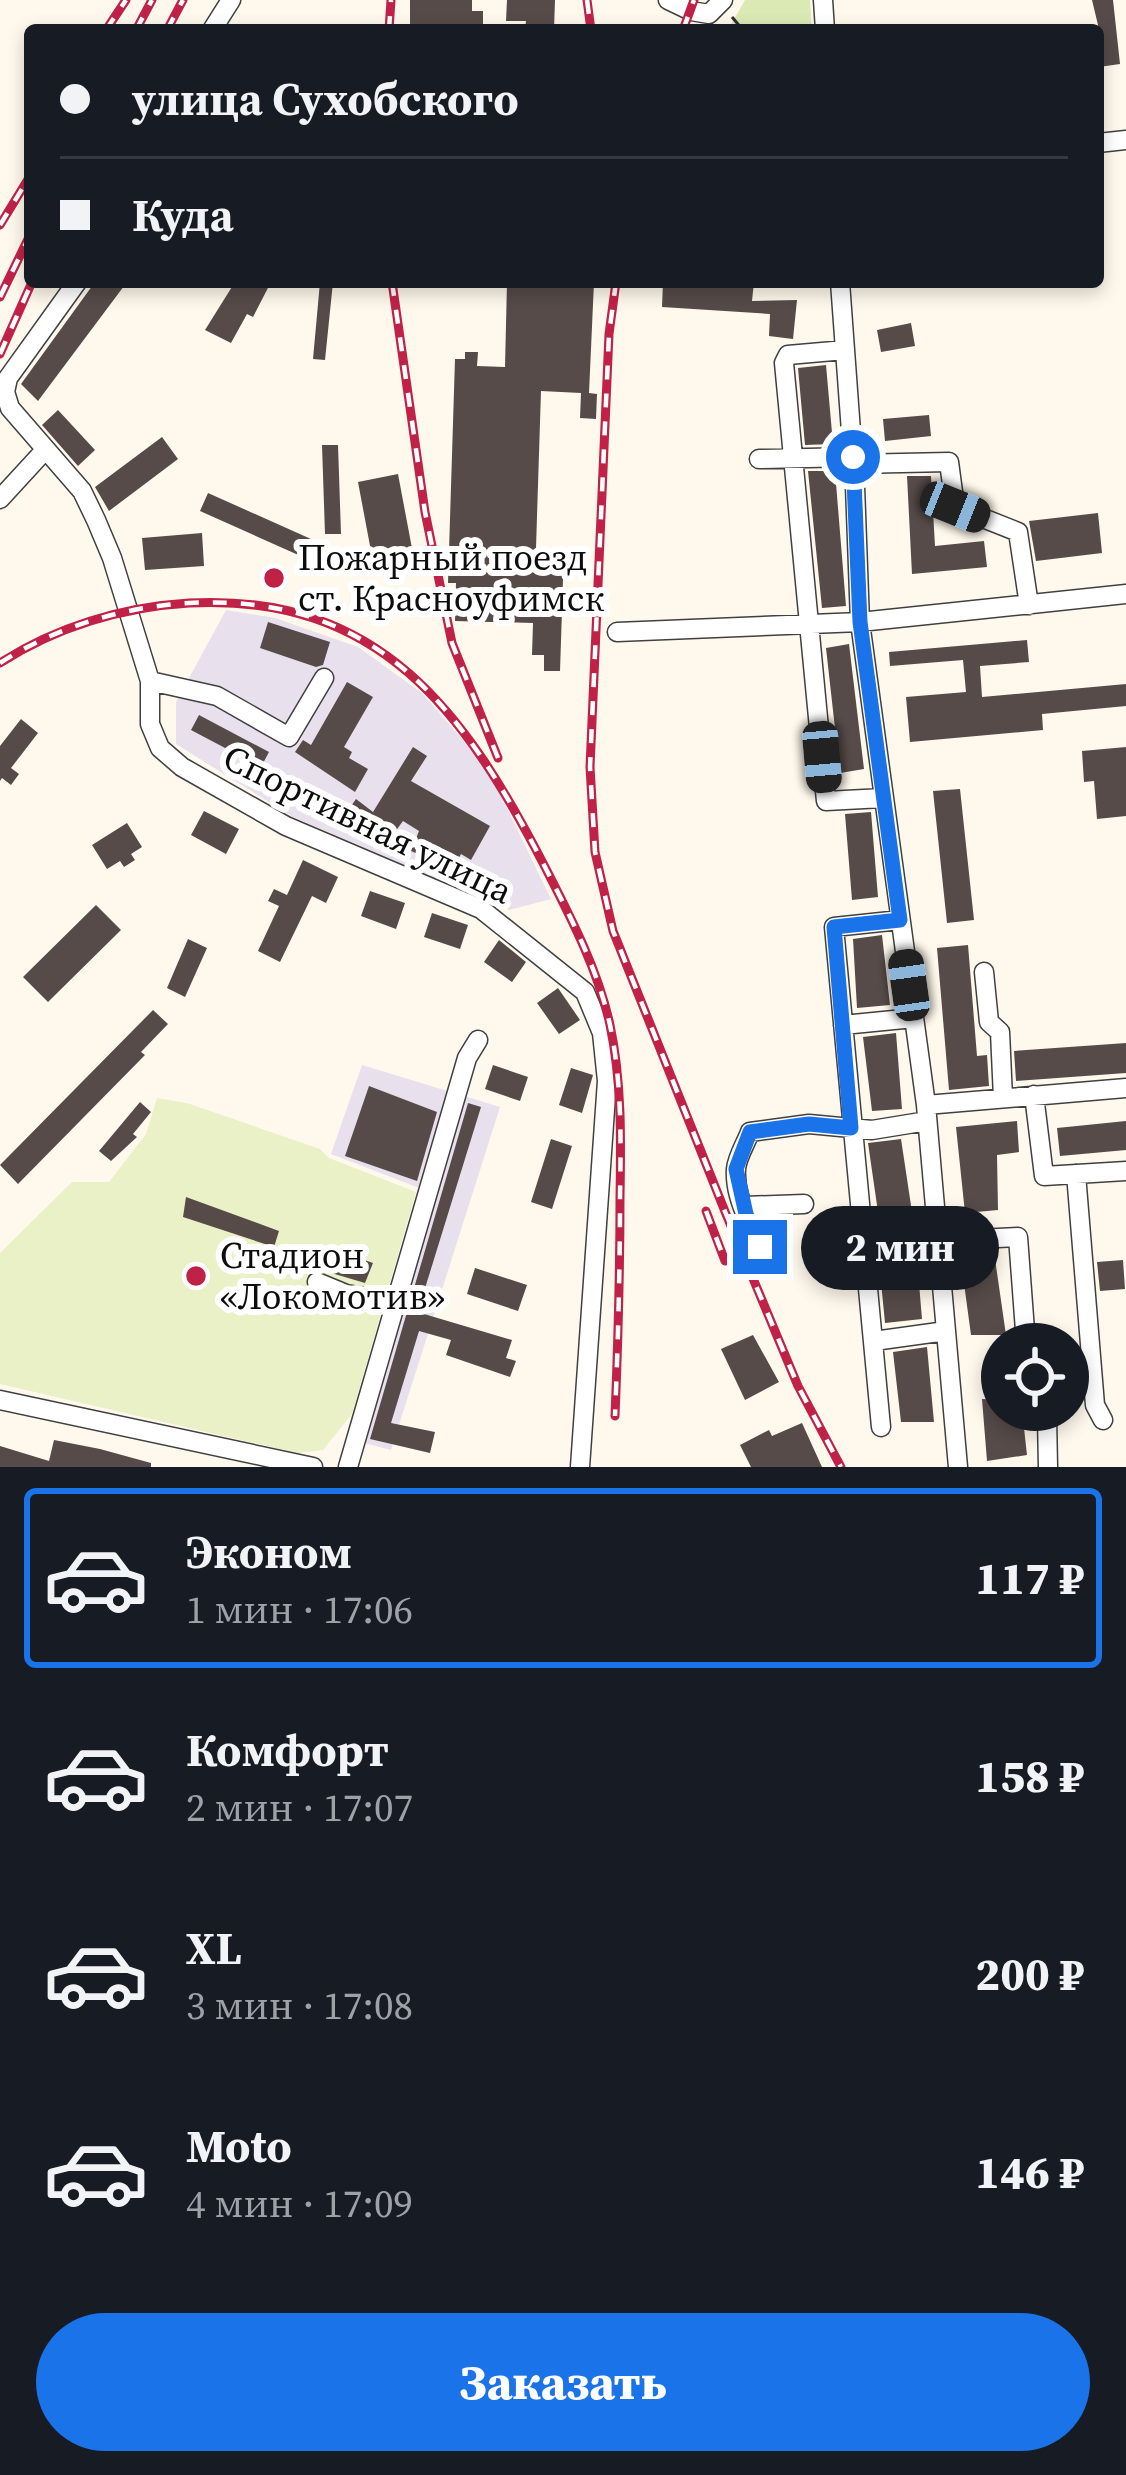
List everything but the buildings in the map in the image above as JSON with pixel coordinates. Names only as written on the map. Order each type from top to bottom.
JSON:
[{"type":"street","points":[[668,0],[691,11],[717,15]]},
{"type":"street","name":"Спортивная улица","points":[[73,288],[8,379],[5,392],[10,408],[82,491],[96,520],[149,681],[150,724],[160,748],[182,767],[286,826],[481,909],[585,992],[602,1033],[607,1081],[580,1467]]},
{"type":"street","points":[[840,288],[860,622],[926,1113],[958,1467]]},
{"type":"street","points":[[845,350],[788,356],[784,363],[826,801],[883,798]]},
{"type":"street","points":[[0,499],[45,450]]},
{"type":"street","points":[[759,459],[950,463],[955,507],[1018,532],[1029,604]]},
{"type":"street","points":[[617,632],[860,622],[1126,594]]},
{"type":"street","points":[[149,681],[217,696],[289,737],[324,678]]},
{"type":"street","points":[[881,1427],[834,927],[900,920]]},
{"type":"street","points":[[984,972],[988,1022],[1000,1033],[1003,1098]]},
{"type":"street","points":[[843,1025],[914,1018]]},
{"type":"street","points":[[348,1467],[467,1058],[478,1040]]},
{"type":"street","points":[[780,1262],[760,1247],[744,1206],[736,1169],[750,1132],[809,1124],[872,1130],[926,1113],[1003,1098],[1126,1088]]},
{"type":"street","points":[[1034,1096],[1044,1176],[1126,1171]]},
{"type":"street","points":[[1076,1174],[1095,1405],[1103,1420]]},
{"type":"street","points":[[744,1206],[804,1204]]},
{"type":"street","points":[[866,1238],[1018,1238],[1024,1323]]},
{"type":"street","points":[[317,1282],[346,1294],[397,1302]]},
{"type":"street","points":[[874,1341],[946,1331]]},
{"type":"street","points":[[0,1400],[313,1467]]},
{"type":"street","points":[[1047,1431],[1048,1467]]},
{"type":"shaded area","points":[[226,610],[275,618],[358,647],[422,693],[488,769],[551,899],[509,910],[291,816],[176,744],[176,702]]},
{"type":"shaded area","points":[[362,1065],[500,1107],[391,1450],[349,1439],[422,1189],[331,1154]]},
{"type":"green space","points":[[745,0],[810,0],[812,24],[731,24]]},
{"type":"green space","name":"Стадион «Локомотив»","points":[[157,1098],[187,1103],[320,1149],[329,1158],[416,1192],[352,1414],[323,1450],[297,1453],[0,1384],[0,1253],[72,1182],[109,1182],[146,1134]]},
{"type":"railway","points":[[110,24],[126,0]]},
{"type":"railway","points":[[139,24],[152,0]]},
{"type":"railway","points":[[170,24],[183,0]]},
{"type":"railway","points":[[389,24],[391,0]]},
{"type":"railway","points":[[587,0],[590,24]]},
{"type":"railway","points":[[685,24],[694,0]]},
{"type":"railway","points":[[0,225],[24,186]]},
{"type":"railway","points":[[0,297],[24,247]]},
{"type":"railway","points":[[0,354],[29,288]]},
{"type":"railway","points":[[393,288],[425,512],[452,643],[498,758]]},
{"type":"railway","points":[[615,288],[609,334],[590,767],[595,852],[613,931],[726,1214],[798,1386],[841,1467]]},
{"type":"railway","points":[[0,663],[67,629],[115,614],[189,603],[256,605],[314,618],[364,641],[408,673],[447,712],[514,809],[573,923],[605,1004],[617,1068],[620,1133],[615,1416]]},
{"type":"railway","points":[[706,1211],[725,1261]]},
{"type":"place","name":"Пожарный поезд ст. Красноуфимск","points":[[274,578]]},
{"type":"place","name":"Стадион «Локомотив»","points":[[196,1276]]},
{"type":"route","points":[[760,1247],[746,1214],[736,1169],[750,1132],[809,1124],[851,1128],[834,927],[900,920],[860,622],[853,457]]}]
